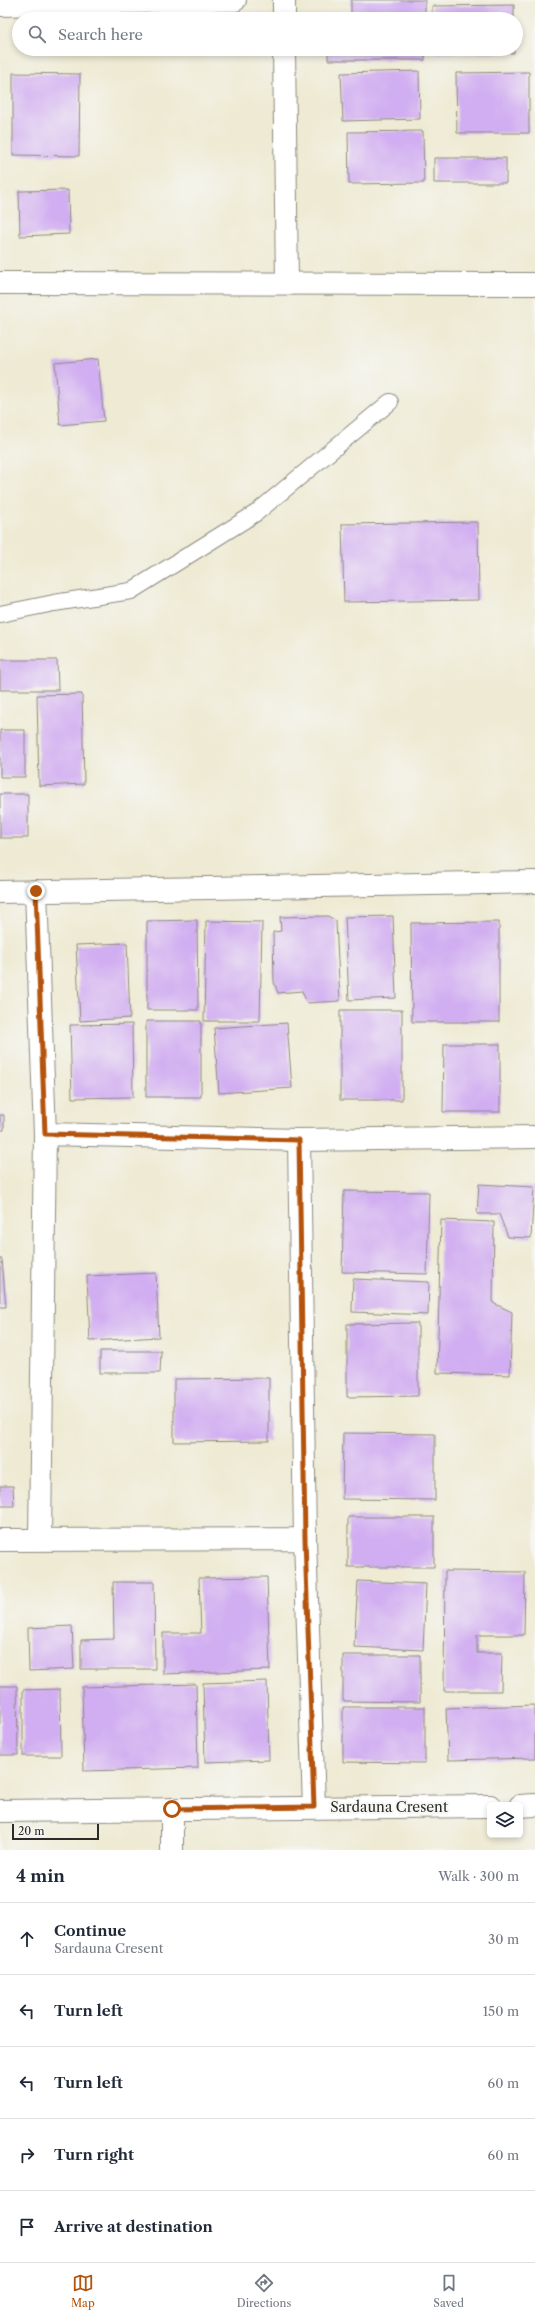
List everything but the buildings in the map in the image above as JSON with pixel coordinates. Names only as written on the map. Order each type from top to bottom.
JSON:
[{"type":"street","points":[[0,5],[235,0]]},
{"type":"street","points":[[284,0],[284,12]]},
{"type":"street","points":[[284,56],[288,283]]},
{"type":"street","points":[[0,283],[535,284]]},
{"type":"street","points":[[0,892],[535,882]]},
{"type":"street","points":[[36,891],[45,1134],[40,1539]]},
{"type":"street","points":[[45,1134],[299,1140],[535,1138]]},
{"type":"street","points":[[299,1140],[305,1539],[314,1807]]},
{"type":"street","points":[[0,1540],[305,1539]]},
{"type":"street","points":[[523,1806],[535,1805]]},
{"type":"street","name":"Sardauna Cresent","points":[[0,1811],[487,1806]]},
{"type":"street","points":[[172,1809],[172,1850]]},
{"type":"lane","points":[[0,614],[54,603],[131,591],[256,513],[390,402]]},
{"type":"route","points":[[36,891],[45,1134],[299,1140],[305,1539],[314,1807],[172,1809]]}]
